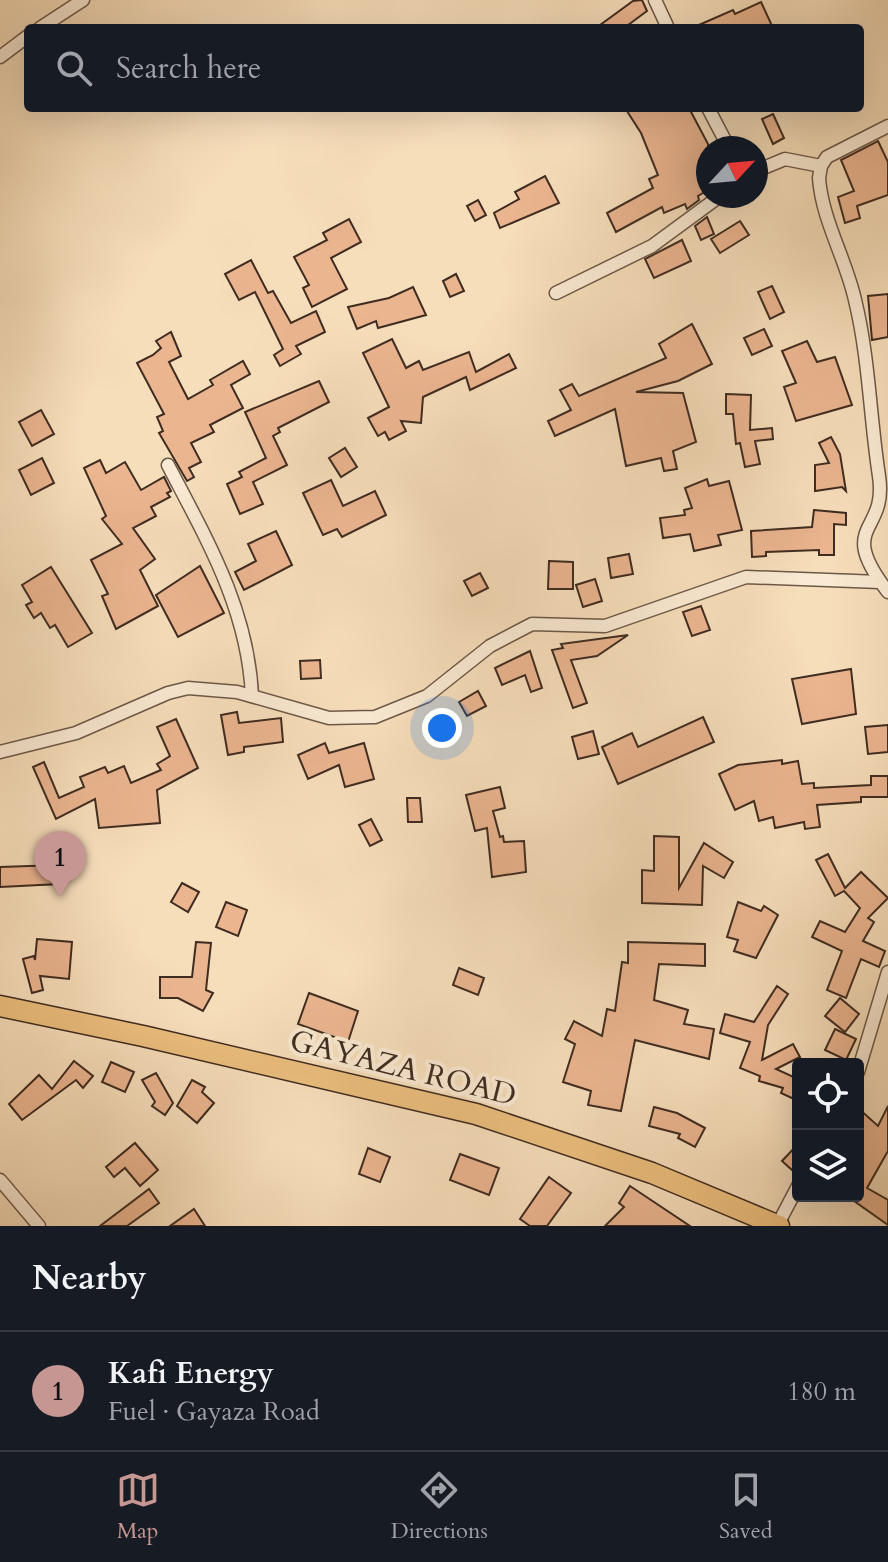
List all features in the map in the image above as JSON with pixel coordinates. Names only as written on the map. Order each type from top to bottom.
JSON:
[{"type":"main road","name":"GAYAZA ROAD","points":[[0,1006],[476,1114],[652,1173],[778,1226]]},
{"type":"street","points":[[46,24],[83,0]]},
{"type":"street","points":[[655,0],[666,24]]},
{"type":"street","points":[[1,54],[24,39]]},
{"type":"street","points":[[710,112],[723,136]]},
{"type":"street","points":[[884,587],[863,551],[864,536],[882,492],[860,324],[820,188],[821,166],[848,144],[888,126]]},
{"type":"street","points":[[768,166],[785,159],[821,166]]},
{"type":"street","points":[[556,293],[652,246],[704,208]]},
{"type":"street","points":[[168,465],[232,592],[244,634],[252,696]]},
{"type":"street","points":[[0,752],[76,733],[178,690],[206,689],[252,696],[329,718],[375,717],[427,696],[490,646],[532,624],[605,626],[708,587],[746,577],[884,587]]},
{"type":"street","points":[[862,1058],[888,972]]},
{"type":"street","points":[[0,1180],[39,1226]]},
{"type":"street","points":[[778,1226],[792,1198]]},
{"type":"building","points":[[642,0],[647,11],[629,24],[601,24],[633,1]]},
{"type":"building","points":[[761,2],[771,24],[701,24],[733,10],[735,14]]},
{"type":"building","points":[[628,112],[691,112],[704,136],[696,136],[696,202],[687,209],[685,204],[664,213],[662,207],[616,232],[607,213],[653,188],[649,179],[658,175],[641,133]]},
{"type":"building","points":[[773,114],[784,138],[773,144],[762,119]]},
{"type":"building","points":[[878,141],[888,162],[888,195],[857,206],[860,218],[845,223],[838,197],[854,191],[841,160]]},
{"type":"building","points":[[545,176],[559,203],[500,228],[494,213],[519,199],[515,192]]},
{"type":"building","points":[[478,200],[486,215],[475,221],[467,206]]},
{"type":"building","points":[[707,217],[714,234],[701,240],[695,226]]},
{"type":"building","points":[[349,219],[361,242],[331,258],[347,289],[312,307],[303,288],[309,285],[294,257],[327,240],[323,233]]},
{"type":"building","points":[[740,221],[749,235],[720,253],[711,239]]},
{"type":"building","points":[[682,240],[691,261],[654,278],[645,259]]},
{"type":"building","points":[[251,260],[268,293],[273,291],[291,323],[316,311],[325,332],[296,346],[301,354],[280,366],[274,355],[283,349],[255,292],[239,300],[225,274]]},
{"type":"building","points":[[456,274],[464,291],[450,297],[443,281]]},
{"type":"building","points":[[772,286],[784,312],[770,319],[758,292]]},
{"type":"building","points":[[413,287],[426,315],[378,328],[376,321],[357,329],[348,307],[389,298]]},
{"type":"building","points":[[888,294],[888,337],[872,340],[868,296]]},
{"type":"building","points":[[692,324],[712,364],[678,381],[636,392],[683,393],[696,442],[673,451],[677,469],[664,471],[661,458],[626,466],[615,409],[555,436],[548,421],[571,410],[560,390],[572,384],[579,396],[666,358],[659,344]]},
{"type":"building","points":[[764,329],[772,346],[752,355],[744,338]]},
{"type":"building","points":[[171,332],[181,356],[169,362],[188,399],[213,385],[210,380],[243,361],[250,374],[231,385],[243,408],[210,425],[214,432],[191,443],[201,462],[189,468],[194,477],[187,481],[159,433],[163,431],[157,417],[164,414],[137,363],[161,348],[156,341]]},
{"type":"building","points":[[392,339],[406,368],[419,361],[423,370],[469,352],[476,372],[509,354],[516,368],[470,390],[466,377],[423,397],[421,423],[401,421],[406,431],[389,440],[385,432],[378,436],[368,418],[389,407],[363,353]]},
{"type":"building","points":[[807,341],[817,362],[835,357],[852,405],[796,421],[784,387],[796,383],[782,351]]},
{"type":"building","points":[[319,381],[329,402],[278,428],[280,432],[273,436],[287,465],[253,482],[263,504],[240,514],[227,484],[242,477],[239,472],[266,458],[245,412]]},
{"type":"building","points":[[726,394],[751,395],[750,430],[772,428],[773,439],[755,441],[760,464],[745,467],[740,443],[736,444],[733,414],[726,414]]},
{"type":"building","points":[[41,410],[54,434],[32,446],[19,422]]},
{"type":"building","points":[[831,437],[840,454],[846,491],[842,487],[815,491],[815,465],[829,463],[819,443]]},
{"type":"building","points":[[345,448],[357,467],[341,477],[329,458]]},
{"type":"building","points":[[42,458],[54,483],[31,495],[19,470]]},
{"type":"building","points":[[100,460],[106,473],[125,462],[141,490],[164,477],[171,491],[167,493],[170,497],[151,507],[156,516],[133,528],[155,559],[140,570],[158,606],[116,629],[102,596],[108,594],[91,560],[122,544],[102,519],[106,516],[84,468]]},
{"type":"building","points":[[707,479],[709,486],[729,481],[742,530],[718,535],[721,545],[694,551],[690,534],[663,538],[660,518],[685,515],[684,510],[692,508],[685,488]]},
{"type":"building","points":[[331,480],[343,506],[375,491],[386,515],[342,537],[337,529],[323,535],[303,493]]},
{"type":"building","points":[[814,510],[846,513],[846,525],[834,524],[834,555],[819,555],[819,550],[766,552],[766,556],[752,557],[751,531],[812,527]]},
{"type":"building","points":[[276,531],[292,565],[244,590],[235,572],[256,561],[248,544]]},
{"type":"building","points":[[629,554],[633,574],[611,578],[608,558]]},
{"type":"building","points":[[549,561],[573,562],[573,589],[548,589]]},
{"type":"building","points":[[200,566],[224,613],[178,637],[156,595]]},
{"type":"building","points":[[51,567],[92,633],[68,647],[55,625],[50,628],[41,613],[34,618],[26,605],[32,602],[22,585]]},
{"type":"building","points":[[480,573],[488,588],[472,596],[464,581]]},
{"type":"building","points":[[595,579],[602,601],[583,607],[576,585]]},
{"type":"building","points":[[701,606],[710,630],[692,636],[683,612]]},
{"type":"building","points":[[628,635],[597,656],[571,660],[587,703],[573,708],[552,650],[563,648],[561,644]]},
{"type":"building","points":[[530,651],[542,688],[531,692],[525,675],[502,685],[495,668]]},
{"type":"building","points":[[320,660],[321,678],[301,679],[300,661]]},
{"type":"building","points":[[851,669],[856,714],[802,724],[792,679]]},
{"type":"building","points":[[478,691],[486,706],[467,716],[459,702]]},
{"type":"building","points":[[237,712],[239,723],[281,718],[283,742],[244,747],[244,752],[228,755],[221,715]]},
{"type":"building","points":[[703,717],[714,742],[618,784],[602,747],[632,733],[638,747]]},
{"type":"building","points":[[176,719],[198,768],[157,790],[160,823],[99,828],[95,799],[56,819],[33,767],[44,762],[59,798],[84,787],[80,777],[105,767],[108,773],[124,766],[131,783],[161,770],[157,764],[170,756],[157,727]]},
{"type":"building","points":[[888,725],[888,752],[868,754],[865,727]]},
{"type":"building","points":[[593,731],[599,754],[578,759],[572,737]]},
{"type":"building","points":[[325,743],[329,753],[364,743],[374,779],[345,787],[339,765],[308,779],[298,755]]},
{"type":"building","points":[[782,760],[782,764],[798,761],[802,784],[814,783],[814,788],[871,785],[871,776],[888,776],[888,797],[861,797],[861,802],[817,805],[820,827],[805,829],[804,822],[775,828],[773,817],[759,821],[754,801],[735,810],[719,774],[738,765]]},
{"type":"building","points":[[500,787],[505,808],[493,811],[500,837],[503,836],[504,842],[524,841],[526,872],[492,877],[487,828],[475,831],[466,795]]},
{"type":"building","points":[[407,798],[420,798],[422,822],[408,822]]},
{"type":"building","points":[[371,819],[382,840],[370,846],[359,825]]},
{"type":"building","points":[[654,836],[679,837],[679,888],[704,843],[733,862],[724,878],[703,866],[702,905],[642,903],[642,870],[654,871]]},
{"type":"building","points":[[828,854],[845,888],[861,872],[888,898],[868,918],[874,922],[863,941],[885,951],[879,967],[861,959],[846,998],[827,990],[842,951],[812,937],[820,921],[845,932],[860,908],[844,891],[835,896],[816,860]]},
{"type":"building","points":[[58,865],[59,884],[0,887],[0,867]]},
{"type":"building","points":[[182,883],[199,892],[188,912],[171,902]]},
{"type":"building","points":[[226,902],[247,910],[238,936],[216,927]]},
{"type":"building","points":[[738,902],[761,911],[764,906],[778,915],[756,958],[734,951],[738,940],[727,937]]},
{"type":"building","points":[[37,939],[72,942],[69,979],[40,976],[43,990],[32,993],[23,959],[34,956],[35,960]]},
{"type":"building","points":[[196,942],[211,943],[206,990],[213,993],[203,1011],[178,998],[160,998],[160,977],[192,977]]},
{"type":"building","points":[[628,942],[705,944],[705,966],[659,964],[654,1000],[688,1010],[684,1024],[714,1029],[709,1059],[635,1040],[621,1111],[588,1105],[591,1091],[563,1082],[575,1044],[565,1039],[574,1021],[602,1036],[607,1009],[615,1011],[622,962],[628,963]]},
{"type":"building","points":[[459,968],[484,978],[478,995],[453,985]]},
{"type":"building","points":[[777,986],[788,994],[768,1025],[762,1060],[793,1044],[800,1057],[792,1058],[792,1061],[776,1069],[792,1076],[792,1098],[781,1093],[783,1088],[759,1081],[760,1076],[740,1068],[750,1042],[720,1033],[725,1014],[754,1022]]},
{"type":"building","points":[[309,993],[358,1011],[348,1042],[298,1024]]},
{"type":"building","points":[[840,998],[859,1014],[845,1032],[825,1016]]},
{"type":"building","points":[[835,1029],[856,1039],[847,1058],[825,1050]]},
{"type":"building","points":[[74,1061],[93,1076],[83,1088],[76,1080],[22,1120],[9,1104],[39,1075],[52,1089]]},
{"type":"building","points":[[111,1062],[134,1072],[125,1092],[102,1082]]},
{"type":"building","points":[[156,1073],[173,1103],[165,1115],[152,1106],[155,1102],[142,1080]]},
{"type":"building","points":[[192,1080],[205,1087],[202,1092],[214,1103],[197,1123],[177,1106]]},
{"type":"building","points":[[888,1106],[888,1151],[867,1188],[888,1200],[888,1225],[855,1202],[864,1202],[864,1113],[878,1126]]},
{"type":"building","points":[[654,1107],[677,1113],[705,1128],[695,1147],[678,1138],[680,1134],[649,1126]]},
{"type":"building","points":[[135,1143],[158,1170],[140,1186],[125,1168],[114,1177],[106,1167]]},
{"type":"building","points":[[368,1148],[390,1157],[380,1182],[359,1174]]},
{"type":"building","points":[[792,1150],[792,1170],[782,1161]]},
{"type":"building","points":[[460,1154],[499,1168],[489,1195],[450,1180]]},
{"type":"building","points":[[549,1177],[571,1193],[547,1226],[530,1226],[520,1219]]},
{"type":"building","points":[[630,1186],[690,1226],[605,1226],[624,1207],[619,1203]]},
{"type":"building","points":[[149,1189],[159,1203],[127,1226],[100,1226]]},
{"type":"building","points":[[194,1209],[205,1226],[170,1226]]},
{"type":"place","name":"Kafi Energy","points":[[60,897]]}]
